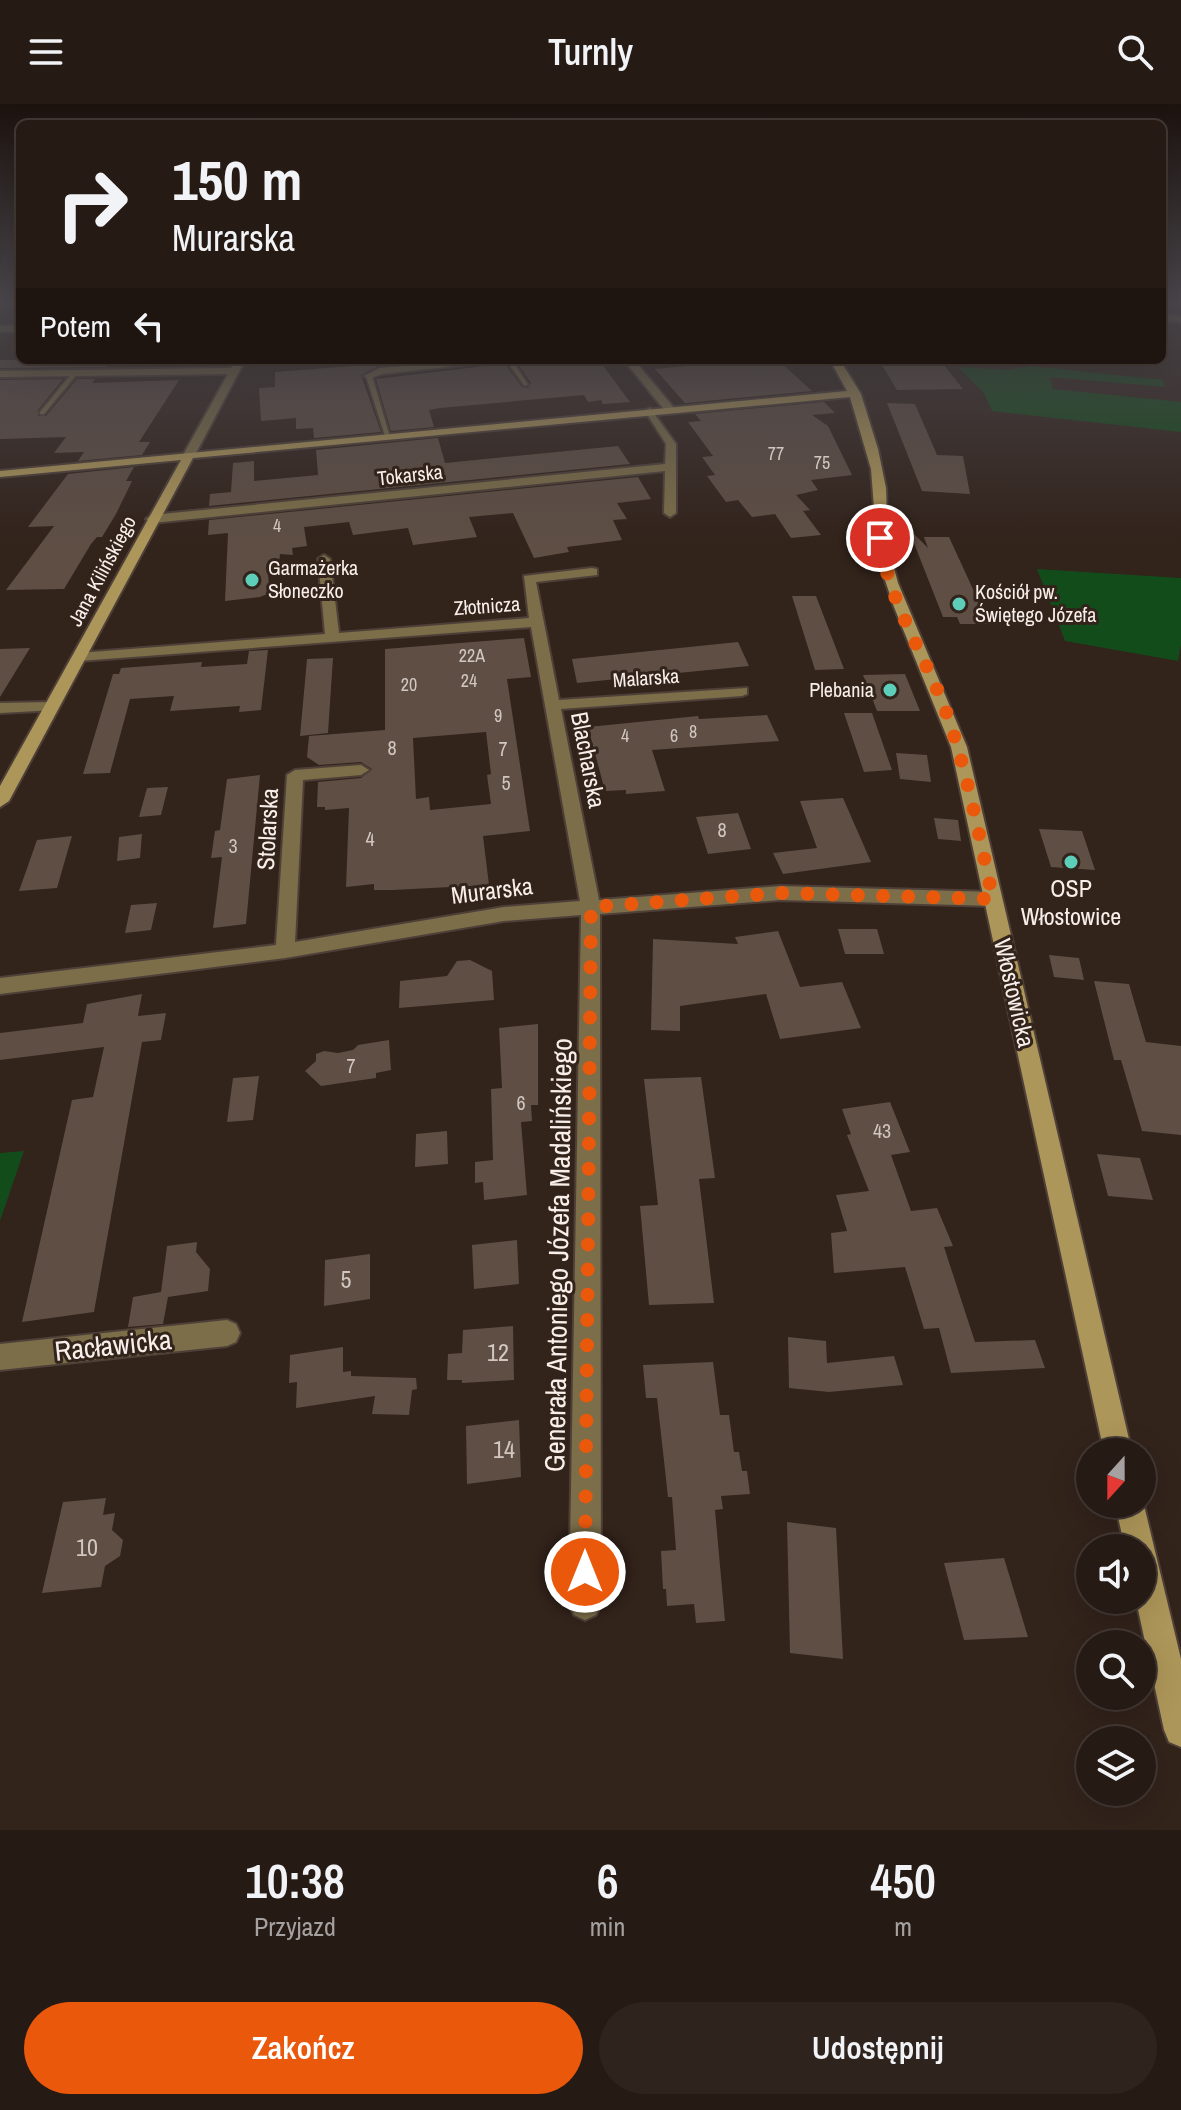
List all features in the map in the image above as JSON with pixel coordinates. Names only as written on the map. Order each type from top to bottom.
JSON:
[{"type":"street","name":"Jana Kilińskiego","points":[[1,798],[228,382]]},
{"type":"street","points":[[647,382],[670,410]]},
{"type":"street","name":"Włostowicka","points":[[848,382],[856,394],[880,492],[880,538],[885,564],[918,655],[941,699],[959,747],[1115,1438]]},
{"type":"street","points":[[0,474],[856,394]]},
{"type":"street","points":[[650,411],[671,444],[670,513]]},
{"type":"street","name":"Tokarska","points":[[152,519],[671,467]]},
{"type":"street","points":[[324,559],[332,638]]},
{"type":"street","name":"Złotnicza","points":[[79,657],[537,622],[529,579],[592,572]]},
{"type":"street","name":"Blacharska","points":[[537,622],[591,907]]},
{"type":"street","name":"Malarska","points":[[553,705],[742,691]]},
{"type":"street","points":[[0,708],[51,707]]},
{"type":"street","name":"Stolarska","points":[[285,951],[295,775],[361,770]]},
{"type":"street","name":"Murarska","points":[[0,986],[285,951],[453,921],[591,907],[780,893],[993,899]]},
{"type":"street","name":"Generała Antoniego Józefa Madalińskiego","points":[[585,1604],[591,907]]},
{"type":"street","name":"Racławicka","points":[[0,1357],[227,1333]]},
{"type":"street","points":[[1155,1614],[1181,1730]]},
{"type":"lane","points":[[42,413],[68,382]]},
{"type":"lane","points":[[371,382],[388,436]]},
{"type":"green space","points":[[973,382],[1051,382],[1053,389],[1181,402],[1181,432],[992,411],[984,393]]},
{"type":"green space","points":[[1102,382],[1163,382],[1165,387]]},
{"type":"green space","points":[[1037,569],[1181,578],[1181,645],[1178,661],[1065,641]]},
{"type":"green space","points":[[24,1151],[0,1221],[0,1153]]},
{"type":"building","points":[[0,382],[61,382],[38,410],[38,416],[46,416],[75,382],[178,382],[139,442],[150,442],[142,455],[78,461],[84,452],[54,453],[66,437],[0,439]]},
{"type":"building","points":[[275,382],[363,382],[381,432],[314,438],[313,428],[296,429],[296,418],[261,421],[259,388],[275,387]]},
{"type":"building","points":[[377,382],[518,382],[522,387],[528,388],[531,383],[615,382],[630,402],[588,402],[584,395],[440,408],[429,410],[434,427],[391,431]]},
{"type":"building","points":[[666,382],[802,382],[812,391],[685,403]]},
{"type":"building","points":[[892,382],[957,382],[963,389],[897,390]]},
{"type":"building","points":[[824,402],[835,413],[812,415],[828,426],[852,475],[811,480],[818,490],[796,495],[810,510],[803,511],[821,535],[791,538],[775,514],[752,517],[738,500],[726,502],[707,476],[715,475],[702,457],[713,456],[688,422],[701,421],[695,414]]},
{"type":"building","points":[[887,403],[915,404],[937,455],[963,456],[970,494],[922,491]]},
{"type":"building","points":[[438,438],[445,463],[618,446],[630,464],[209,506],[210,494],[231,492],[233,463],[254,461],[254,481],[318,475],[316,450]]},
{"type":"building","points":[[134,467],[126,481],[132,481],[116,514],[102,537],[97,537],[91,544],[64,589],[6,590],[54,526],[28,527],[68,474]]},
{"type":"building","points":[[638,477],[651,499],[617,503],[627,519],[613,520],[622,540],[567,547],[569,552],[534,558],[513,513],[469,517],[477,537],[413,545],[408,528],[353,535],[349,522],[304,527],[307,546],[292,548],[293,555],[280,554],[278,573],[268,575],[270,593],[260,597],[225,601],[228,533],[208,535],[209,520]]},
{"type":"building","points":[[908,528],[928,548],[924,537],[949,537],[989,624],[960,624],[957,617],[943,617]]},
{"type":"building","points":[[792,596],[816,596],[844,669],[815,670]]},
{"type":"building","points":[[524,638],[531,677],[507,679],[530,831],[483,836],[489,885],[393,890],[374,890],[374,884],[346,887],[349,808],[325,810],[325,807],[317,807],[318,782],[361,778],[372,769],[361,762],[319,765],[307,757],[309,736],[385,730],[385,649]],"holes":[[[486,732],[491,774],[487,775],[491,804],[430,810],[429,797],[416,799],[413,738]]]},
{"type":"building","points":[[738,642],[749,666],[577,683],[572,659]]},
{"type":"building","points":[[30,648],[0,697],[0,649]]},
{"type":"building","points":[[268,650],[261,710],[239,712],[240,706],[170,711],[174,696],[130,699],[110,773],[83,774],[113,674],[119,674],[121,668],[202,662],[201,667],[247,664],[249,651]]},
{"type":"building","points":[[333,658],[328,733],[300,736],[307,659]]},
{"type":"building","name":"Plebania","points":[[905,674],[920,711],[877,711],[863,675]]},
{"type":"building","points":[[844,713],[872,713],[892,770],[864,772]]},
{"type":"building","points":[[767,715],[779,741],[652,750],[665,791],[626,794],[626,790],[605,791],[588,727],[698,716],[699,719]]},
{"type":"building","points":[[896,753],[927,755],[931,782],[900,779]]},
{"type":"building","points":[[260,775],[246,924],[213,928],[222,857],[211,858],[215,831],[220,830],[227,779]]},
{"type":"building","points":[[168,787],[161,815],[139,817],[147,788]]},
{"type":"building","points":[[843,798],[871,862],[783,874],[773,853],[817,848],[800,801]]},
{"type":"building","points":[[738,813],[751,849],[708,854],[696,817]]},
{"type":"building","points":[[934,818],[958,820],[961,841],[938,839]]},
{"type":"building","points":[[1039,829],[1082,831],[1095,870],[1051,867]]},
{"type":"building","points":[[142,834],[140,858],[117,861],[119,837]]},
{"type":"building","points":[[72,836],[57,888],[19,891],[37,840]]},
{"type":"building","points":[[157,903],[151,930],[125,933],[131,905]]},
{"type":"building","points":[[838,929],[877,929],[884,954],[845,954]]},
{"type":"building","points":[[778,931],[800,987],[842,982],[861,1028],[780,1039],[766,994],[680,1006],[680,1031],[651,1030],[653,939],[738,944],[735,937]]},
{"type":"building","points":[[1049,955],[1079,958],[1084,980],[1054,977]]},
{"type":"building","points":[[470,960],[492,971],[494,1000],[399,1008],[400,981],[447,976],[457,961]]},
{"type":"building","points":[[1094,981],[1129,984],[1146,1042],[1181,1046],[1181,1135],[1142,1131],[1121,1060],[1114,1060]]},
{"type":"building","points":[[142,994],[138,1016],[166,1013],[161,1040],[142,1042],[94,1312],[22,1322],[72,1100],[93,1097],[104,1047],[0,1060],[0,1033],[83,1023],[87,1004]]},
{"type":"building","points":[[538,1024],[538,1105],[531,1105],[532,1121],[521,1122],[527,1195],[484,1200],[483,1182],[475,1183],[475,1162],[493,1160],[491,1089],[502,1088],[499,1028]]},
{"type":"building","points":[[389,1040],[391,1070],[376,1073],[376,1078],[321,1086],[305,1071],[316,1061],[316,1054],[324,1051],[338,1053],[353,1050],[358,1045]]},
{"type":"building","points":[[259,1076],[253,1120],[227,1122],[233,1078]]},
{"type":"building","points":[[701,1077],[715,1178],[699,1179],[714,1303],[649,1305],[640,1206],[658,1205],[644,1079]]},
{"type":"building","points":[[890,1102],[910,1152],[891,1155],[911,1211],[937,1208],[953,1246],[944,1247],[975,1342],[1035,1340],[1045,1368],[951,1373],[939,1328],[924,1329],[905,1267],[834,1273],[831,1233],[847,1231],[836,1195],[869,1191],[847,1135],[851,1134],[842,1109]]},
{"type":"building","points":[[447,1131],[448,1164],[415,1167],[416,1134]]},
{"type":"building","points":[[1097,1154],[1140,1158],[1153,1200],[1108,1196]]},
{"type":"building","points":[[517,1240],[519,1284],[474,1289],[472,1245]]},
{"type":"building","points":[[197,1242],[196,1252],[210,1269],[208,1291],[168,1297],[163,1324],[128,1327],[133,1297],[161,1292],[167,1246]]},
{"type":"building","points":[[370,1254],[370,1299],[324,1306],[325,1260]]},
{"type":"building","points":[[513,1326],[514,1380],[462,1383],[462,1380],[447,1380],[448,1354],[462,1353],[463,1330]]},
{"type":"building","points":[[788,1337],[826,1341],[827,1363],[894,1356],[903,1385],[829,1392],[789,1388]]},
{"type":"building","points":[[343,1347],[343,1372],[351,1371],[351,1376],[416,1378],[417,1389],[412,1390],[409,1415],[372,1414],[375,1396],[296,1408],[297,1382],[289,1383],[290,1355]]},
{"type":"building","points":[[713,1362],[720,1415],[729,1415],[734,1452],[739,1452],[742,1471],[747,1471],[750,1494],[721,1496],[723,1509],[715,1510],[725,1621],[696,1623],[694,1604],[667,1606],[666,1589],[663,1589],[661,1551],[676,1550],[672,1497],[668,1497],[657,1398],[646,1398],[643,1365]]},
{"type":"building","points":[[519,1420],[521,1477],[467,1484],[466,1426]]},
{"type":"building","points":[[106,1498],[103,1515],[115,1513],[112,1530],[123,1540],[120,1556],[105,1566],[101,1587],[42,1593],[63,1502]]},
{"type":"building","points":[[787,1522],[836,1528],[843,1659],[790,1653]]},
{"type":"building","points":[[1004,1558],[1028,1637],[964,1640],[944,1563]]},
{"type":"place","name":"Garmażerka Słoneczko","points":[[252,580]]},
{"type":"place","name":"Kościół pw. Świętego Józefa","points":[[959,604]]},
{"type":"place","name":"Plebania","points":[[890,690]]},
{"type":"place","name":"OSP Włostowice","points":[[1071,862]]},
{"type":"route","points":[[585,1572],[591,907],[780,893],[993,899],[959,747],[941,699],[918,655],[885,564],[880,538]]}]
